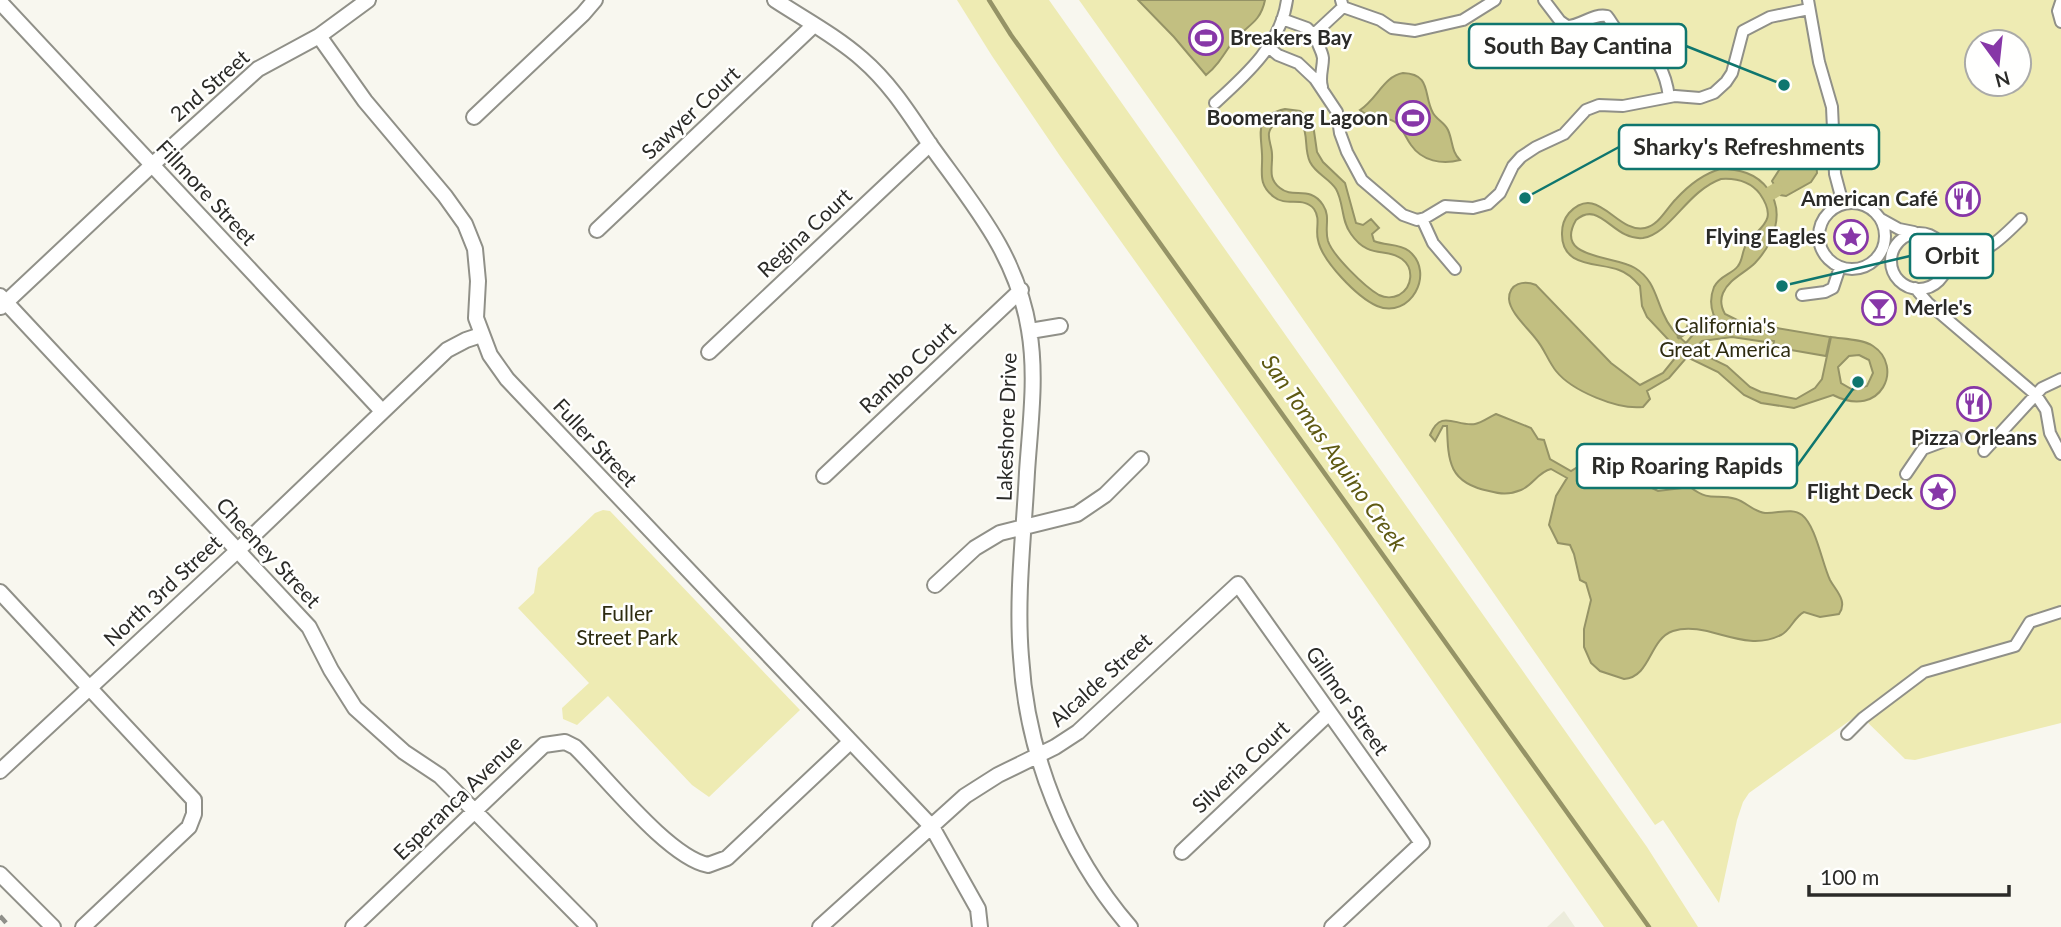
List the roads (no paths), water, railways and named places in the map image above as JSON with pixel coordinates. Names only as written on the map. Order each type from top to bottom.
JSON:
[{"type":"street","name":"2nd Street","points":[[2,302],[258,69],[319,36],[368,0]]},
{"type":"street","points":[[474,117],[595,0]]},
{"type":"street","name":"Lakeshore Drive","points":[[775,0],[853,52],[891,87],[992,230],[1012,266],[1021,290],[1030,331],[1032,380],[1020,605],[1026,704],[1038,756],[1070,836],[1099,887],[1130,927]]},
{"type":"street","points":[[1214,103],[1246,74],[1268,47],[1282,19],[1286,0]]},
{"type":"street","points":[[1314,34],[1342,4],[1392,28],[1415,31],[1463,20],[1495,0]]},
{"type":"street","points":[[1544,0],[1567,26],[1600,15],[1607,16],[1622,34],[1635,39],[1648,50],[1665,75],[1669,97]]},
{"type":"street","name":"Fillmore Street","points":[[0,2],[382,411]]},
{"type":"street","points":[[2061,2],[2057,15],[2061,22]]},
{"type":"street","points":[[1268,47],[1273,53],[1303,67],[1324,93],[1337,112],[1346,152],[1362,180],[1403,215],[1422,219],[1445,205],[1473,208],[1488,204],[1500,193],[1513,166],[1521,158],[1536,147],[1564,134],[1586,110],[1599,105],[1623,107],[1669,97],[1700,98],[1714,93],[1727,82],[1743,31],[1770,17],[1809,4],[1819,62],[1834,121],[1835,174],[1843,204]]},
{"type":"street","points":[[1282,19],[1307,28],[1314,34],[1322,54],[1321,80],[1324,93]]},
{"type":"street","name":"Sawyer Court","points":[[597,230],[814,25]]},
{"type":"street","name":"Fuller Street","points":[[319,36],[365,102],[446,196],[466,224],[475,249],[478,281],[476,318],[490,355],[507,379],[932,827],[978,909],[979,927]]},
{"type":"street","name":"Regina Court","points":[[709,352],[930,144]]},
{"type":"street","points":[[1843,204],[1863,205],[1899,229],[1936,238],[1947,259],[1946,267],[1938,281],[1931,286],[1915,288],[1906,286],[1882,266],[1868,265],[1850,270],[1840,267],[1825,256],[1818,238],[1823,220],[1829,212],[1843,204]]},
{"type":"street","points":[[1868,265],[1876,259],[1884,243],[1885,233],[1878,216]]},
{"type":"street","points":[[1422,219],[1433,243],[1455,269]]},
{"type":"street","points":[[1954,258],[1986,250],[2021,219]]},
{"type":"street","points":[[1894,274],[1891,258],[1893,250],[1904,237],[1920,233]]},
{"type":"street","points":[[1802,295],[1825,292],[1833,288],[1840,267]]},
{"type":"street","points":[[1915,288],[1928,303],[2036,395],[2046,410],[2050,433],[2061,454]]},
{"type":"street","name":"Rambo Court","points":[[824,476],[1021,290]]},
{"type":"street","name":"Cheeney Street","points":[[2,302],[309,627],[331,670],[355,708],[404,752],[440,776],[585,926]]},
{"type":"street","points":[[1030,331],[1060,327]]},
{"type":"street","name":"North 3rd Street","points":[[0,771],[237,551],[447,350],[481,335]]},
{"type":"street","points":[[1984,451],[2047,384],[2061,379]]},
{"type":"street","points":[[1906,474],[1923,449],[1955,438]]},
{"type":"street","points":[[935,585],[975,548],[1000,533],[1077,514],[1105,495],[1141,459]]},
{"type":"street","name":"Alcalde Street","points":[[820,927],[884,867],[981,785],[1078,732],[1238,583]]},
{"type":"street","name":"Gillmor Street","points":[[1238,583],[1422,843],[1332,927]]},
{"type":"street","points":[[0,592],[194,800],[194,814],[189,827],[83,927]]},
{"type":"street","points":[[1847,734],[1863,718],[1924,673],[2015,646],[2030,622],[2061,612]]},
{"type":"street","name":"Silveria Court","points":[[1182,852],[1329,713]]},
{"type":"street","name":"Esperanca Avenue","points":[[353,927],[544,745],[565,742],[582,754],[653,827],[690,858],[708,865],[727,858],[850,742]]},
{"type":"street","points":[[0,874],[53,927]]},
{"type":"waterway","name":"San Tomas Aquino Creek","points":[[989,0],[1011,35],[1649,927]]},
{"type":"waterway","points":[[1771,193],[1776,190]]},
{"type":"waterway","points":[[1679,337],[1686,332],[1689,325],[1714,317]]},
{"type":"tunnel","points":[[1955,437],[1967,438]]},
{"type":"railway","points":[[0,916],[10,927]]},
{"type":"place","name":"Breakers Bay","points":[[1206,38]]},
{"type":"place","name":"South Bay Cantina","points":[[1784,85]]},
{"type":"place","name":"Boomerang Lagoon","points":[[1413,118]]},
{"type":"place","name":"Sharky's Refreshments","points":[[1525,198]]},
{"type":"place","name":"American Café","points":[[1963,199]]},
{"type":"place","name":"Flying Eagles","points":[[1851,237]]},
{"type":"place","name":"Orbit","points":[[1782,286]]},
{"type":"place","name":"Merle's","points":[[1879,308]]},
{"type":"place","name":"Rip Roaring Rapids","points":[[1858,382]]},
{"type":"place","name":"Pizza Orleans","points":[[1974,404]]},
{"type":"place","name":"Flight Deck","points":[[1938,492]]},
{"type":"park label","name":"California's Great America","points":[[1725,338]]},
{"type":"park label","name":"Fuller Street Park","points":[[627,626]]}]
